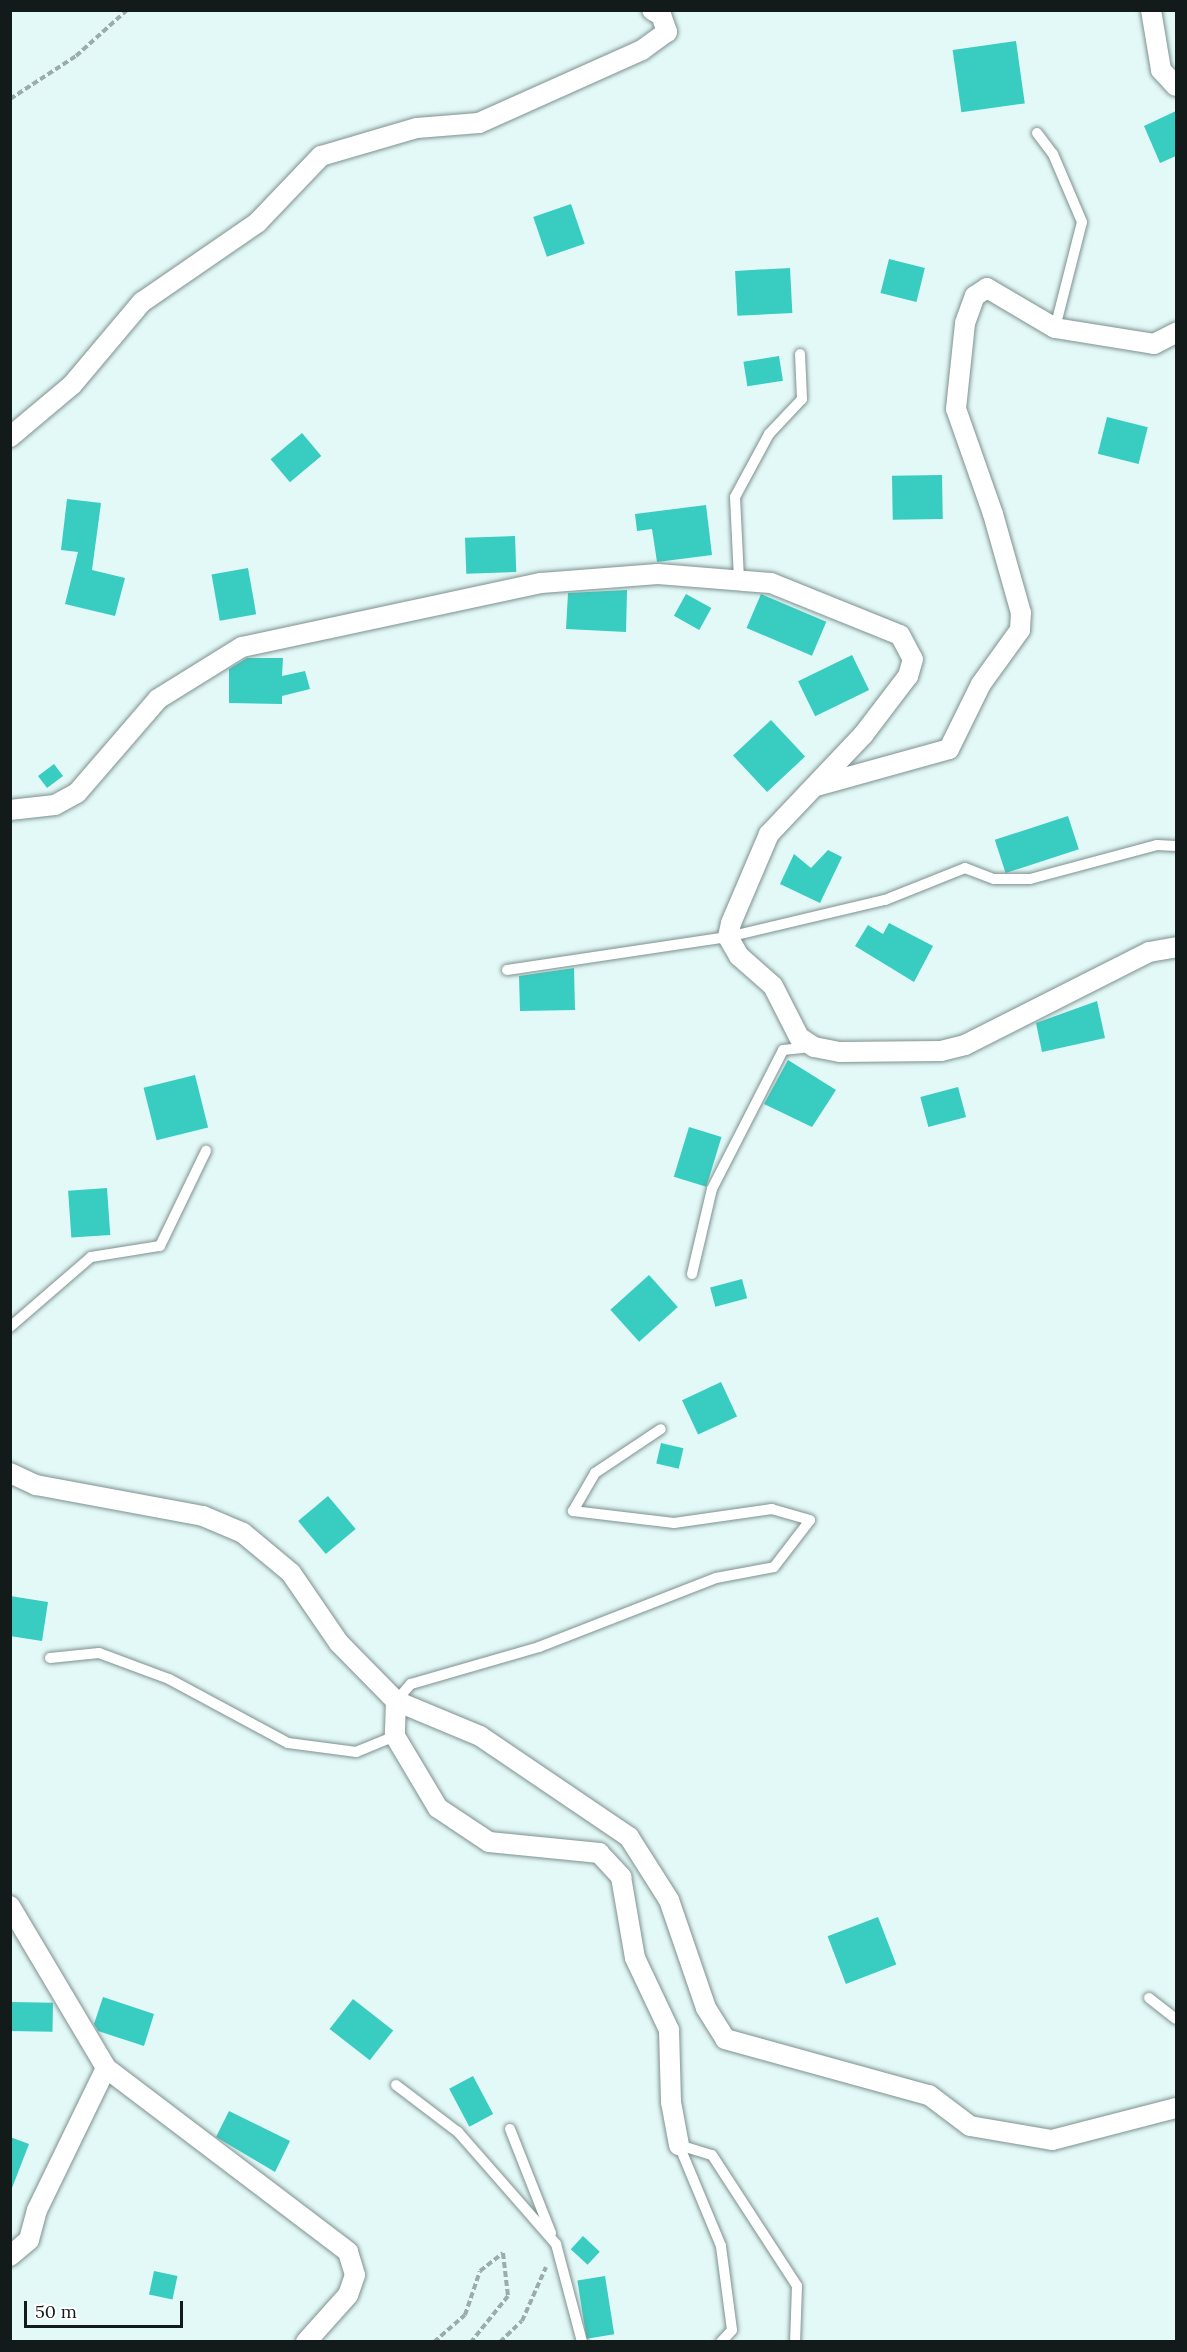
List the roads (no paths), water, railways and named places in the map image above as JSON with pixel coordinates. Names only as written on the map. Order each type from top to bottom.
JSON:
[{"type":"street","points":[[10,437],[72,385],[142,302],[257,223],[321,156],[417,128],[479,123],[642,50],[667,32],[661,15],[652,10]]},
{"type":"street","points":[[1151,10],[1161,70],[1176,86]]},
{"type":"street","points":[[813,787],[949,749],[981,684],[1020,630],[1021,613],[999,536],[956,409],[965,323],[975,296],[987,288],[1055,328],[1154,344],[1176,333]]},
{"type":"street","points":[[10,810],[55,805],[77,793],[158,699],[242,647],[541,583],[658,574],[740,579],[811,596],[900,635],[912,649],[908,676],[899,689],[769,834],[728,936],[739,956],[773,986],[794,1031],[814,1047],[923,1054],[965,1045],[1149,952],[1176,947]]},
{"type":"street","points":[[10,1473],[36,1485],[203,1516],[243,1533],[291,1573],[339,1643],[396,1701],[480,1736],[630,1837],[669,1900],[706,2008],[725,2039],[929,2095],[970,2126],[1052,2140],[1176,2108]]},
{"type":"street","points":[[396,1701],[394,1736],[438,1808],[489,1842],[599,1853],[621,1877],[634,1958],[669,2030],[671,2102],[679,2145]]},
{"type":"street","points":[[10,1906],[106,2068],[348,2252],[355,2276],[348,2295],[306,2342]]},
{"type":"street","points":[[10,2256],[29,2240],[37,2210],[106,2068]]},
{"type":"lane","points":[[1037,133],[1053,154],[1082,222],[1055,328]]},
{"type":"lane","points":[[740,579],[735,496],[769,434],[802,399],[800,354]]},
{"type":"lane","points":[[507,970],[728,936],[885,900],[965,868],[994,879],[1030,879],[1157,844],[1176,846]]},
{"type":"lane","points":[[692,1274],[712,1190],[783,1050],[814,1047]]},
{"type":"lane","points":[[10,1327],[91,1257],[160,1246],[206,1151]]},
{"type":"lane","points":[[396,1701],[411,1684],[539,1647],[716,1578],[774,1567],[810,1520],[772,1509],[674,1523],[573,1511],[595,1473],[661,1429]]},
{"type":"lane","points":[[50,1658],[99,1653],[169,1679],[288,1743],[357,1752],[394,1736]]},
{"type":"lane","points":[[1149,1998],[1176,2019]]},
{"type":"lane","points":[[396,2085],[459,2132],[556,2244]]},
{"type":"lane","points":[[510,2129],[556,2244],[582,2342]]},
{"type":"lane","points":[[679,2145],[721,2246],[732,2330],[721,2342]]},
{"type":"lane","points":[[679,2145],[712,2155],[797,2286],[795,2342]]}]
